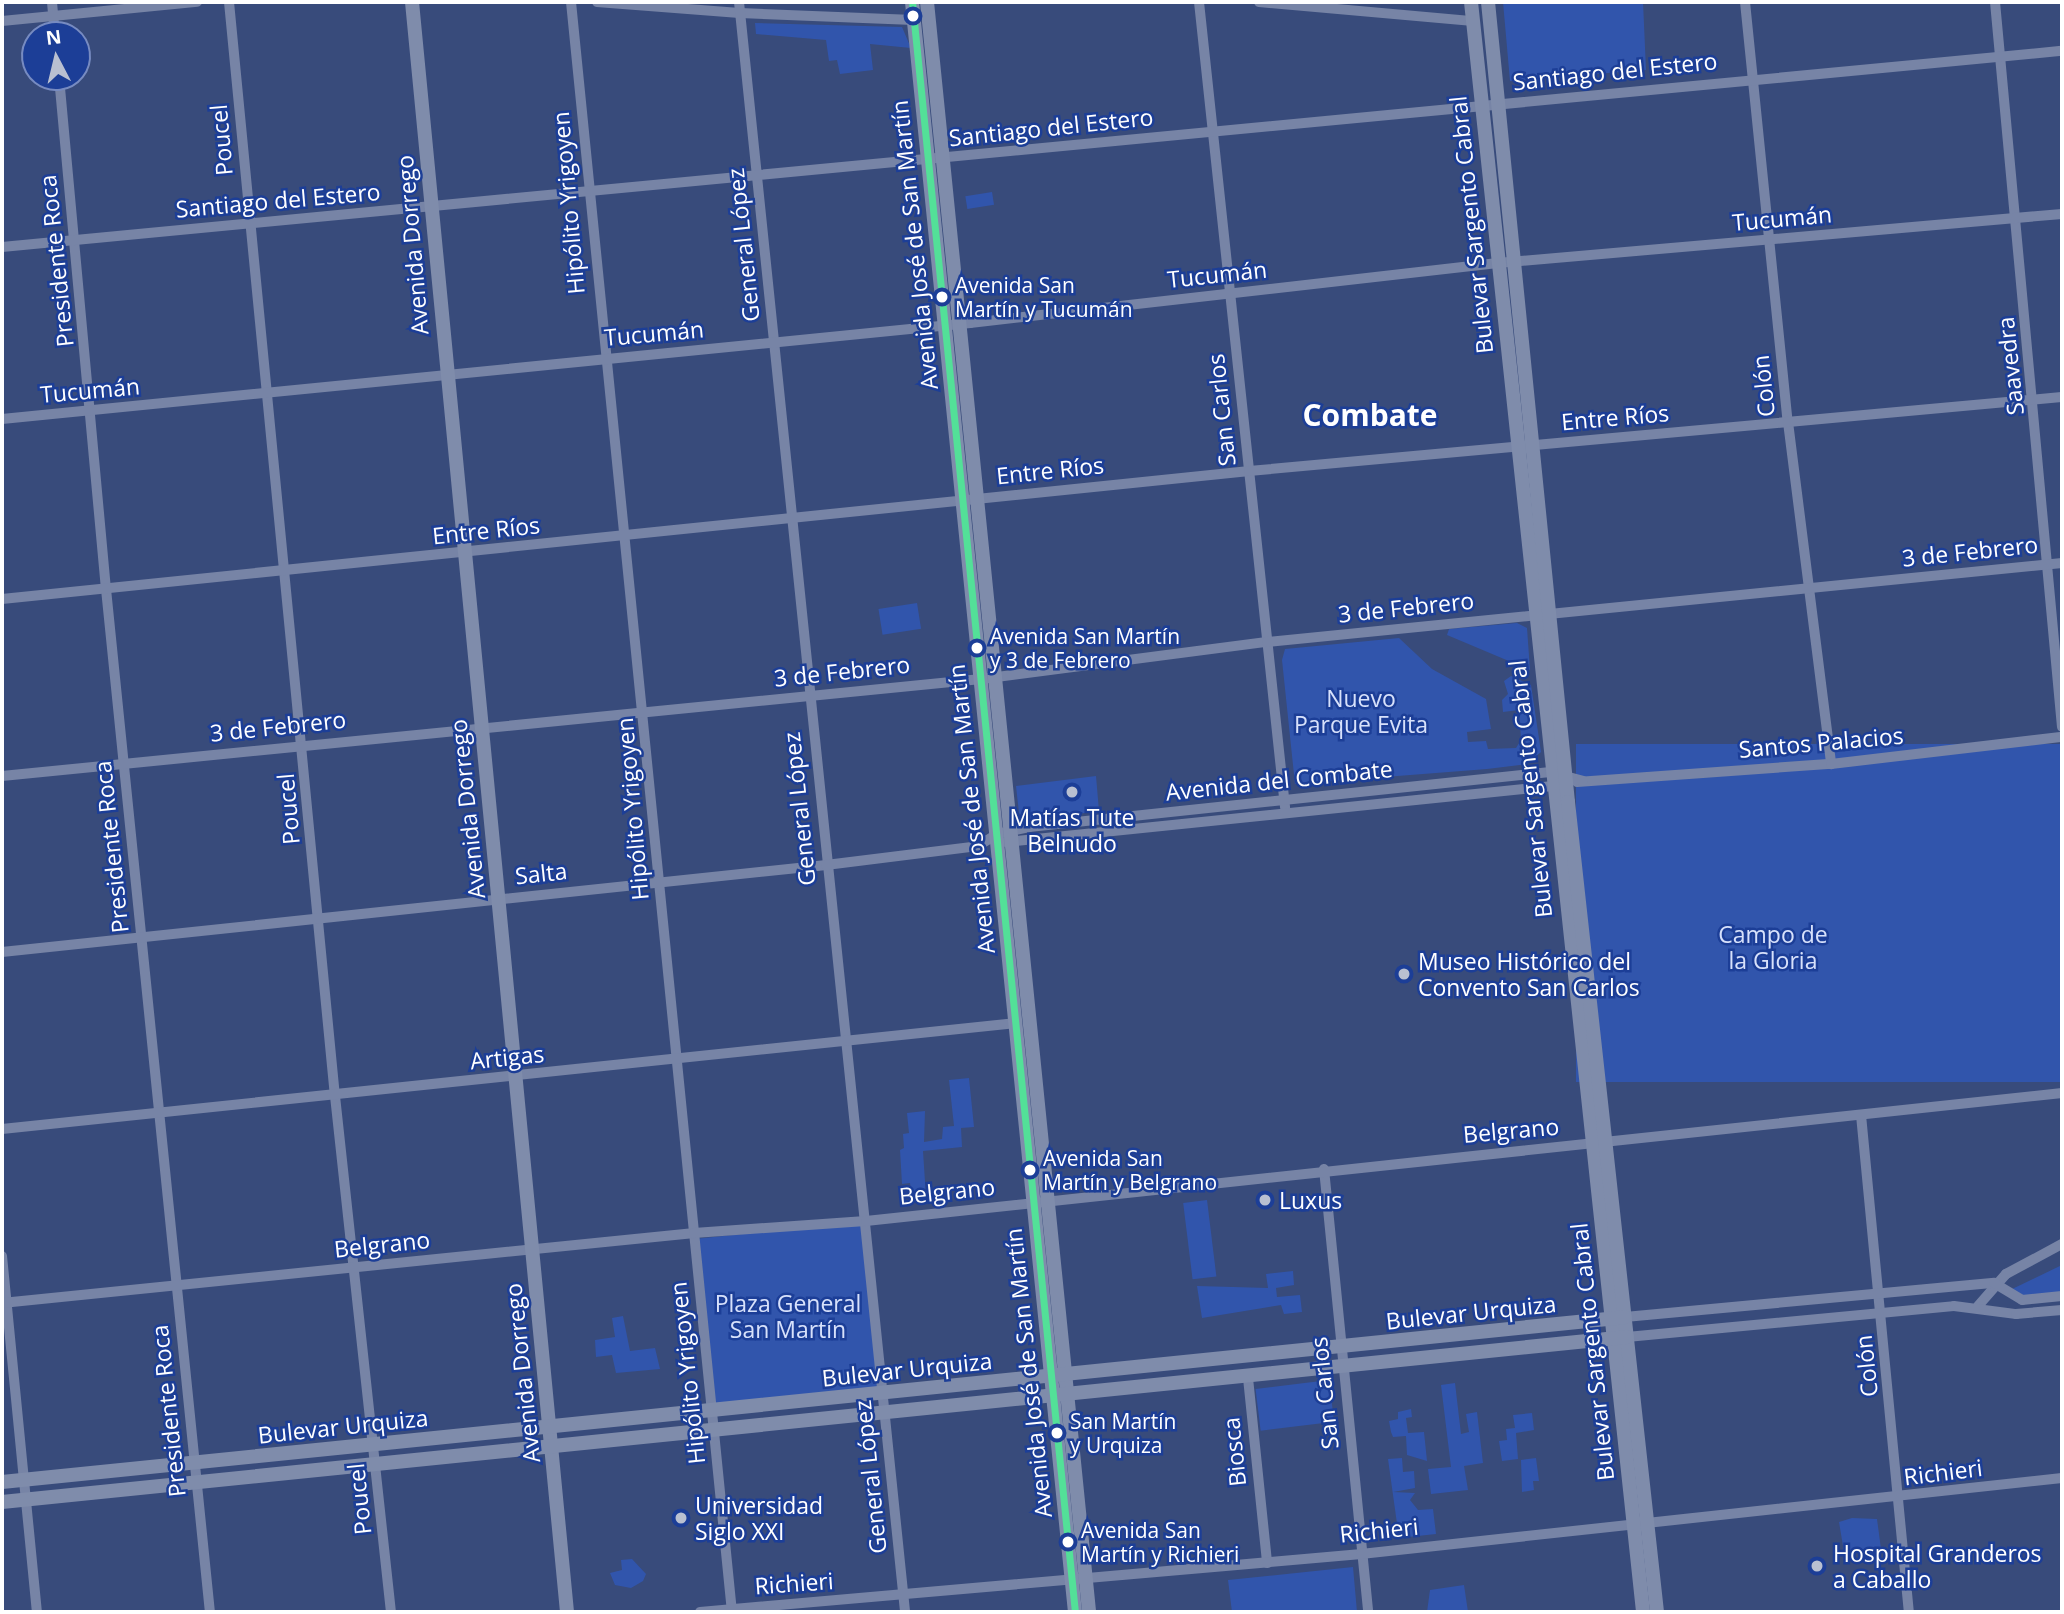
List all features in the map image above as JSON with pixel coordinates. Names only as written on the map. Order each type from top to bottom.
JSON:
[{"type":"main road","name":"Avenida Dorrego","points":[[412,2],[433,206],[445,375],[517,1077],[567,1612]]},
{"type":"main road","name":"Avenida José de San Martín","points":[[912,2],[1016,1023],[1041,1203]]},
{"type":"main road","name":"Avenida José de San Martín","points":[[927,2],[1012,835],[1041,1203],[1058,1376],[1079,1580],[1089,1612]]},
{"type":"main road","name":"Bulevar Sargento Cabral","points":[[1471,2],[1534,615],[1558,780],[1641,1524],[1657,1612]]},
{"type":"main road","name":"Bulevar Sargento Cabral","points":[[1488,2],[1535,446],[1550,614],[1558,780]]},
{"type":"main road","name":"Bulevar Urquiza","points":[[2,1482],[1341,1349],[1618,1318]]},
{"type":"main road","name":"Bulevar Urquiza","points":[[2,1502],[1060,1394],[1248,1378],[1620,1338]]},
{"type":"main road","name":"Bulevar Sargento Cabral","points":[[1641,1524],[1643,1612]]},
{"type":"main road","name":"Avenida José de San Martín","points":[[1075,1612],[1079,1580]]},
{"type":"street","points":[[52,2],[54,21]]},
{"type":"street","points":[[2,21],[197,2]]},
{"type":"street","name":"Poucel","points":[[229,2],[335,1096],[375,1445],[391,1612]]},
{"type":"street","name":"Hipólito Yrigoyen","points":[[571,2],[587,192],[604,359],[627,537],[676,1060],[732,1611]]},
{"type":"street","points":[[597,2],[740,8],[914,20]]},
{"type":"street","name":"San Carlos","points":[[1199,2],[1285,813]]},
{"type":"street","points":[[1259,2],[1474,21]]},
{"type":"street","name":"Colón","points":[[1745,2],[1788,422],[1831,764]]},
{"type":"street","name":"Saavedra","points":[[1995,2],[2014,220],[2035,400],[2062,727]]},
{"type":"street","name":"General López","points":[[740,8],[808,696],[848,1042],[905,1612]]},
{"type":"street","name":"Santiago del Estero","points":[[2,247],[2062,51]]},
{"type":"street","name":"Presidente Roca","points":[[60,91],[123,763],[210,1612]]},
{"type":"street","name":"Tucumán","points":[[2,419],[945,326],[1498,263],[2062,214]]},
{"type":"street","name":"Entre Ríos","points":[[2,599],[627,537],[1249,471],[2062,397]]},
{"type":"street","name":"3 de Febrero","points":[[2,776],[303,744],[981,679],[1267,642],[2062,563]]},
{"type":"street","name":"Santos Palacios","points":[[1558,780],[1583,781],[1831,764],[2062,737]]},
{"type":"street","name":"Avenida del Combate","points":[[997,839],[1284,800],[1558,780]]},
{"type":"street","name":"Avenida del Combate","points":[[1012,835],[1285,813],[1558,780]]},
{"type":"street","name":"Salta","points":[[2,952],[499,898],[826,866],[978,846],[997,839]]},
{"type":"street","name":"Artigas","points":[[2,1129],[159,1115],[1016,1023]]},
{"type":"street","name":"Belgrano","points":[[4,1302],[694,1233],[866,1221],[1324,1169],[1598,1143],[2062,1093]]},
{"type":"street","name":"Colón","points":[[1861,1115],[1909,1612]]},
{"type":"street","name":"San Carlos","points":[[1324,1169],[1368,1612]]},
{"type":"street","points":[[1978,1306],[1994,1283],[2062,1244]]},
{"type":"street","points":[[2,1256],[4,1302],[37,1612]]},
{"type":"street","points":[[1994,1283],[2022,1300],[2062,1296]]},
{"type":"street","name":"Bulevar Urquiza","points":[[1618,1318],[1994,1283]]},
{"type":"street","name":"Bulevar Urquiza","points":[[1620,1338],[1978,1306],[2016,1314],[2062,1310]]},
{"type":"street","name":"Biosca","points":[[1248,1378],[1267,1563]]},
{"type":"street","name":"Richieri","points":[[700,1612],[1361,1554],[1900,1499],[2062,1478]]},
{"type":"green space","points":[[1503,2],[1643,2],[1646,70],[1510,81]]},
{"type":"green space","points":[[755,23],[902,27],[911,48],[870,44],[873,70],[840,74],[837,60],[829,61],[826,40],[756,34]]},
{"type":"green space","points":[[992,192],[994,205],[967,209],[965,196]]},
{"type":"green space","points":[[917,603],[921,629],[883,635],[878,609]]},
{"type":"green space","points":[[1517,623],[1527,628],[1530,670],[1447,635],[1449,629]]},
{"type":"green space","name":"Nuevo Parque Evita","points":[[1399,638],[1432,669],[1486,699],[1491,729],[1467,732],[1468,742],[1486,741],[1488,749],[1516,748],[1521,740],[1519,710],[1503,712],[1502,700],[1508,694],[1504,681],[1511,676],[1531,685],[1541,752],[1527,764],[1295,784],[1282,660],[1285,649]]},
{"type":"green space","name":"Campo de la Gloria","points":[[1576,744],[2062,744],[2062,1082],[1576,1082]]},
{"type":"green space","points":[[1096,776],[1099,811],[1026,821],[1019,813],[1016,786]]},
{"type":"green space","points":[[969,1078],[974,1127],[961,1128],[962,1147],[923,1151],[926,1197],[912,1199],[910,1183],[902,1184],[900,1150],[904,1148],[903,1134],[909,1133],[907,1113],[925,1111],[924,1142],[942,1139],[943,1127],[954,1126],[949,1080]]},
{"type":"green space","points":[[1207,1200],[1216,1276],[1193,1279],[1183,1203]]},
{"type":"green space","name":"Plaza General San Martín","points":[[866,1221],[884,1395],[713,1413],[695,1239]]},
{"type":"green space","points":[[2062,1265],[2062,1296],[2022,1300],[2008,1291]]},
{"type":"green space","points":[[1293,1271],[1294,1285],[1276,1288],[1277,1297],[1300,1295],[1302,1312],[1284,1314],[1281,1305],[1202,1318],[1197,1286],[1268,1288],[1266,1274]]},
{"type":"green space","points":[[623,1316],[630,1351],[655,1348],[660,1369],[616,1373],[612,1355],[596,1357],[595,1340],[615,1337],[612,1318]]},
{"type":"green space","points":[[1329,1380],[1334,1422],[1261,1431],[1256,1389]]},
{"type":"green space","points":[[1455,1383],[1461,1434],[1469,1432],[1466,1414],[1477,1412],[1483,1463],[1464,1466],[1468,1490],[1431,1494],[1428,1469],[1451,1467],[1441,1385]]},
{"type":"green space","points":[[1411,1409],[1412,1417],[1406,1418],[1408,1433],[1424,1432],[1427,1461],[1407,1455],[1406,1436],[1393,1437],[1391,1432],[1389,1421],[1398,1419],[1398,1412]]},
{"type":"green space","points":[[1532,1413],[1534,1430],[1516,1433],[1518,1459],[1502,1461],[1499,1441],[1507,1440],[1506,1429],[1515,1428],[1513,1415]]},
{"type":"green space","points":[[1402,1458],[1403,1472],[1414,1471],[1415,1488],[1393,1492],[1415,1493],[1410,1500],[1418,1510],[1433,1509],[1436,1534],[1399,1538],[1388,1459]]},
{"type":"green space","points":[[1536,1458],[1539,1481],[1533,1481],[1534,1490],[1522,1492],[1521,1460]]},
{"type":"green space","points":[[1852,1518],[1877,1519],[1881,1549],[1844,1552],[1839,1522]]},
{"type":"green space","points":[[632,1559],[646,1574],[643,1581],[631,1588],[615,1585],[610,1573],[622,1570],[621,1560]]},
{"type":"green space","points":[[1353,1567],[1357,1612],[1232,1612],[1228,1580]]},
{"type":"green space","points":[[1464,1585],[1468,1612],[1427,1612],[1430,1590]]},
{"type":"transit line","points":[[912,2],[1075,1612]]},
{"type":"place","name":"Avenida San Martín y Tucumán","points":[[942,297]]},
{"type":"place","name":"Avenida San Martín y 3 de Febrero","points":[[977,648]]},
{"type":"place","name":"Matías Tute Belnudo","points":[[1072,792]]},
{"type":"place","name":"Museo Histórico del Convento San Carlos","points":[[1404,974]]},
{"type":"place","name":"Avenida San Martín y Belgrano","points":[[1030,1170]]},
{"type":"place","name":"Luxus","points":[[1265,1200]]},
{"type":"place","name":"San Martín y Urquiza","points":[[1057,1433]]},
{"type":"place","name":"Universidad Siglo XXI","points":[[681,1518]]},
{"type":"place","name":"Avenida San Martín y Richieri","points":[[1068,1542]]},
{"type":"place","name":"Hospital Granderos a Caballo","points":[[1817,1566]]},
{"type":"district","name":"Combate","points":[[1370,415]]}]
